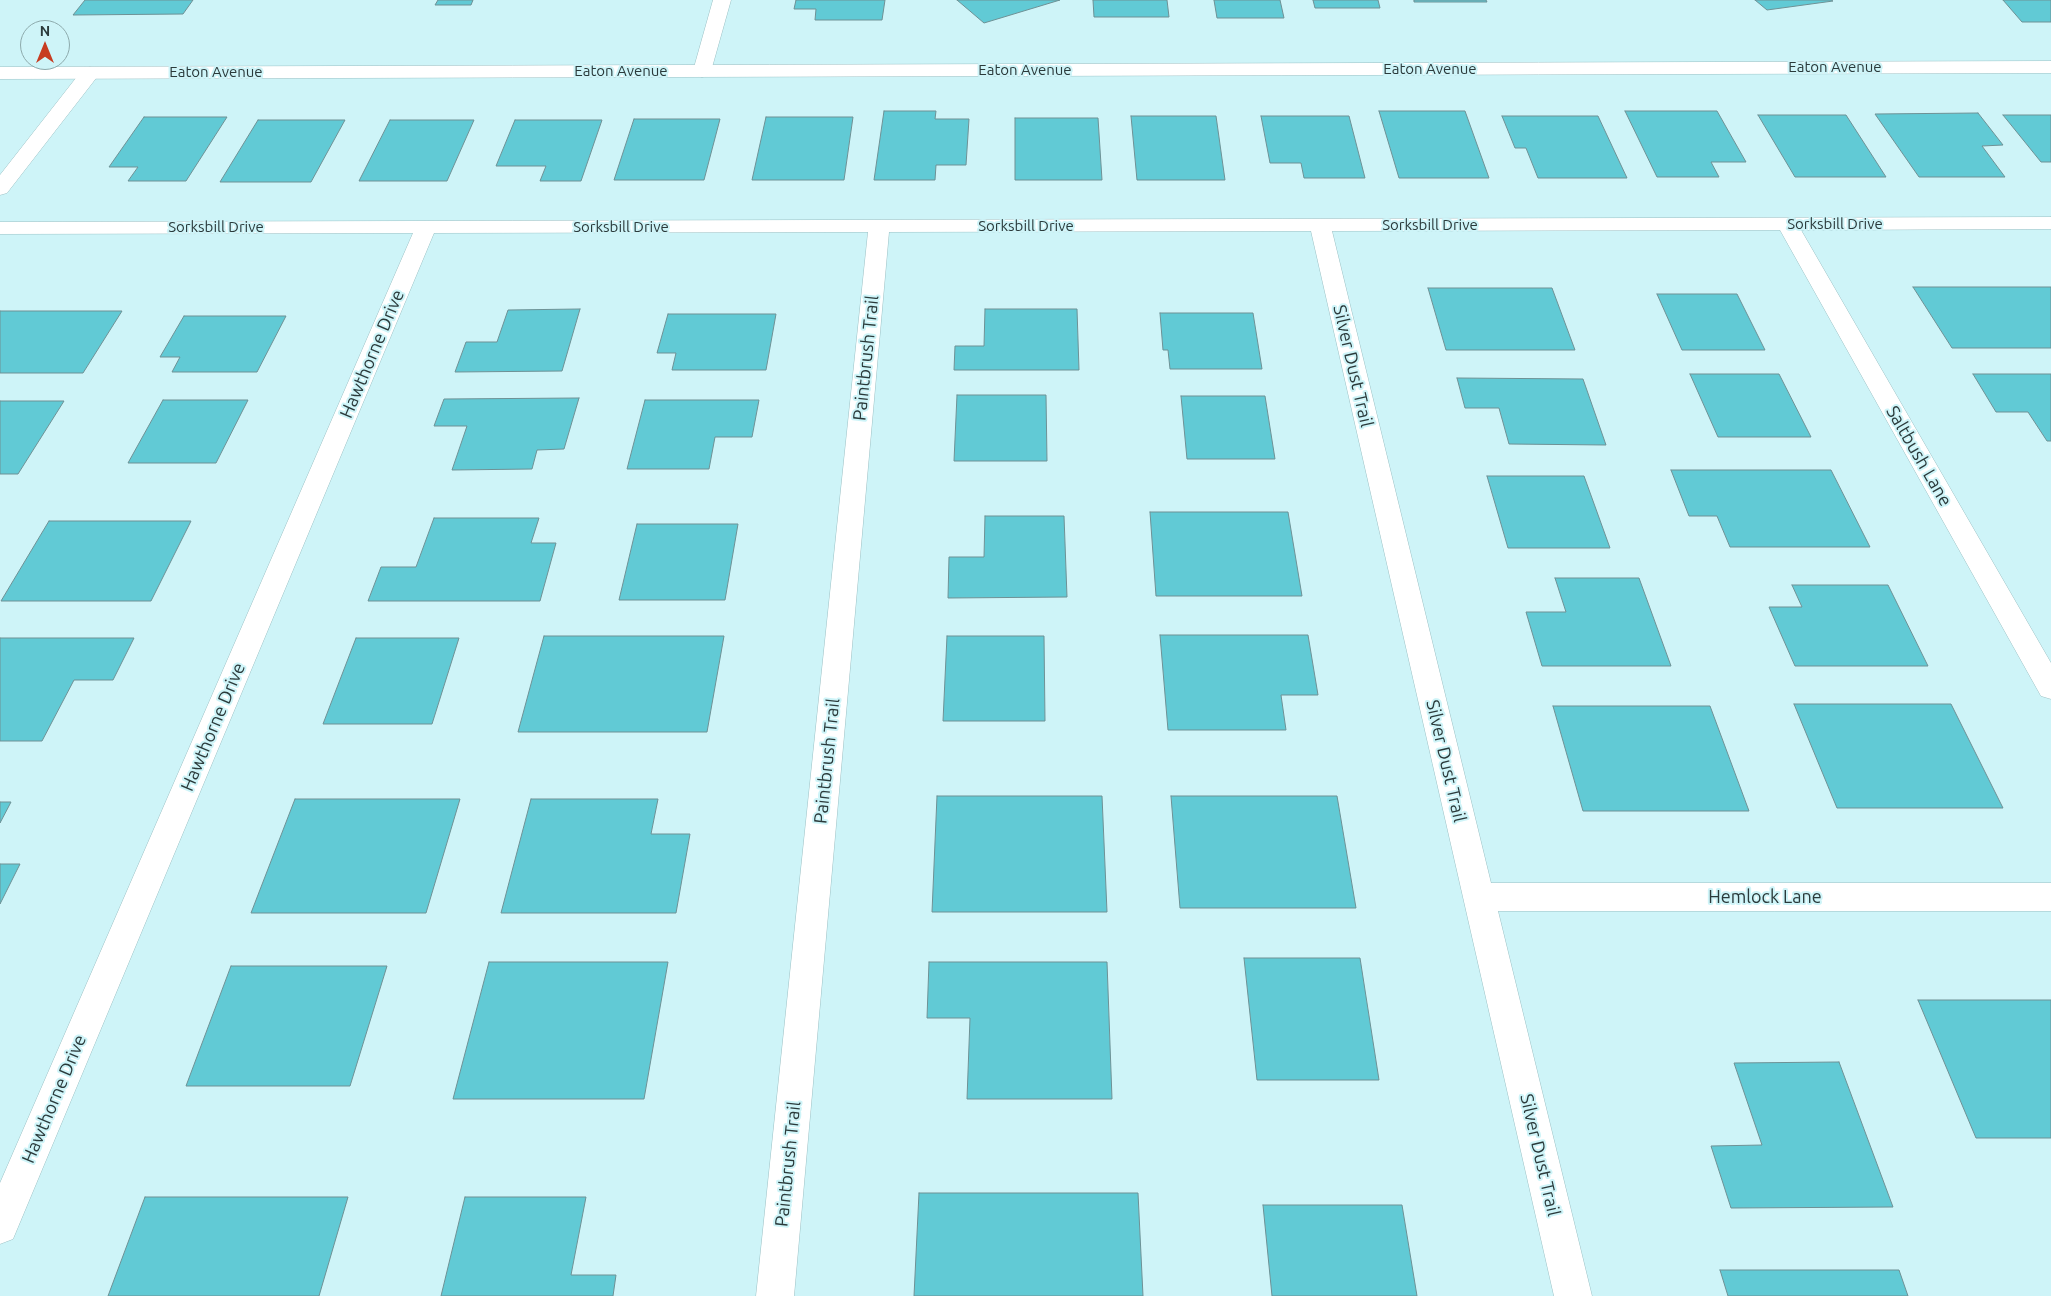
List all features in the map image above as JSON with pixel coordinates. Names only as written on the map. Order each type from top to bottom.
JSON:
[{"type":"street","points":[[702,71],[722,0]]},
{"type":"street","name":"Eaton Avenue","points":[[0,73],[2051,67]]},
{"type":"street","points":[[0,189],[90,73]]},
{"type":"street","name":"Saltbush Lane","points":[[1787,224],[2051,688]]},
{"type":"street","name":"Sorksbill Drive","points":[[0,228],[2051,224]]},
{"type":"street","name":"Silver Dust Trail","points":[[1320,225],[1573,1296]]},
{"type":"street","name":"Paintbrush Trail","points":[[776,1296],[879,226]]},
{"type":"street","name":"Hawthorne Drive","points":[[0,1226],[426,227]]},
{"type":"street","name":"Hemlock Lane","points":[[1479,897],[2051,897]]},
{"type":"building","points":[[85,0],[193,0],[183,14],[73,15]]},
{"type":"building","points":[[438,0],[473,0],[471,5],[435,5]]},
{"type":"building","points":[[796,0],[885,0],[882,20],[815,20],[816,9],[794,9]]},
{"type":"building","points":[[957,0],[1060,0],[984,23]]},
{"type":"building","points":[[1093,0],[1167,0],[1169,17],[1094,17]]},
{"type":"building","points":[[1214,0],[1280,0],[1284,18],[1217,18]]},
{"type":"building","points":[[1313,0],[1378,0],[1380,8],[1315,8]]},
{"type":"building","points":[[1414,0],[1486,0],[1487,2],[1414,2]]},
{"type":"building","points":[[1755,0],[1831,0],[1833,1],[1767,10]]},
{"type":"building","points":[[2003,0],[2051,0],[2051,22],[2022,22]]},
{"type":"building","points":[[884,111],[936,111],[935,119],[969,119],[966,165],[936,165],[935,180],[874,180]]},
{"type":"building","points":[[1379,111],[1465,111],[1489,178],[1399,178]]},
{"type":"building","points":[[1625,111],[1717,111],[1746,162],[1711,162],[1719,177],[1657,177]]},
{"type":"building","points":[[1978,113],[2003,145],[1982,146],[2005,177],[1919,177],[1875,114]]},
{"type":"building","points":[[1758,115],[1846,115],[1886,177],[1795,177]]},
{"type":"building","points":[[2003,115],[2051,115],[2051,162],[2041,162]]},
{"type":"building","points":[[1131,116],[1216,116],[1225,180],[1137,180]]},
{"type":"building","points":[[1261,116],[1349,116],[1365,178],[1304,178],[1301,163],[1270,163]]},
{"type":"building","points":[[1502,116],[1598,116],[1627,178],[1538,178],[1526,148],[1515,148]]},
{"type":"building","points":[[144,117],[227,117],[186,181],[128,181],[138,167],[109,167]]},
{"type":"building","points":[[766,117],[853,117],[844,180],[752,180]]},
{"type":"building","points":[[1015,118],[1098,118],[1102,180],[1015,180]]},
{"type":"building","points":[[634,119],[720,119],[704,180],[614,180]]},
{"type":"building","points":[[258,120],[345,120],[311,182],[220,182]]},
{"type":"building","points":[[390,120],[474,120],[447,181],[359,181]]},
{"type":"building","points":[[515,120],[602,120],[581,181],[540,181],[546,166],[496,166]]},
{"type":"building","points":[[1913,287],[2051,287],[2051,348],[1952,348]]},
{"type":"building","points":[[1428,288],[1552,288],[1575,350],[1446,350]]},
{"type":"building","points":[[1657,294],[1737,294],[1765,350],[1682,350]]},
{"type":"building","points":[[580,309],[562,371],[455,372],[466,342],[497,342],[508,310]]},
{"type":"building","points":[[985,309],[1077,309],[1079,370],[954,370],[955,346],[984,346]]},
{"type":"building","points":[[0,311],[122,311],[83,373],[0,373]]},
{"type":"building","points":[[1160,313],[1253,313],[1262,369],[1170,369],[1168,350],[1163,350]]},
{"type":"building","points":[[668,314],[776,314],[766,370],[672,370],[676,353],[657,353]]},
{"type":"building","points":[[184,316],[286,316],[257,372],[172,372],[180,357],[160,357]]},
{"type":"building","points":[[1690,374],[1779,374],[1811,437],[1718,437]]},
{"type":"building","points":[[1973,374],[2051,374],[2051,441],[2047,441],[2028,412],[1996,412]]},
{"type":"building","points":[[1457,378],[1583,379],[1606,445],[1509,444],[1499,408],[1465,408]]},
{"type":"building","points":[[957,395],[1046,395],[1047,461],[954,461]]},
{"type":"building","points":[[1181,396],[1265,396],[1275,459],[1187,459]]},
{"type":"building","points":[[579,398],[564,449],[537,450],[532,469],[452,470],[467,426],[434,426],[444,399]]},
{"type":"building","points":[[163,400],[248,400],[216,463],[128,463]]},
{"type":"building","points":[[645,400],[759,400],[752,437],[715,437],[709,469],[627,469]]},
{"type":"building","points":[[0,401],[64,401],[18,474],[0,474]]},
{"type":"building","points":[[1671,470],[1831,470],[1870,547],[1730,547],[1717,516],[1689,516]]},
{"type":"building","points":[[1487,476],[1584,476],[1610,548],[1508,548]]},
{"type":"building","points":[[1150,512],[1288,512],[1302,596],[1156,596]]},
{"type":"building","points":[[985,516],[1064,516],[1067,597],[948,598],[949,557],[984,557]]},
{"type":"building","points":[[434,518],[539,518],[531,543],[556,543],[540,601],[368,601],[381,567],[416,567]]},
{"type":"building","points":[[49,521],[191,521],[151,601],[1,601]]},
{"type":"building","points":[[637,524],[738,524],[725,600],[619,600]]},
{"type":"building","points":[[1555,578],[1639,578],[1671,666],[1542,666],[1526,612],[1566,612]]},
{"type":"building","points":[[1792,585],[1888,585],[1928,666],[1795,666],[1769,607],[1802,607]]},
{"type":"building","points":[[1160,635],[1308,635],[1318,695],[1281,695],[1286,730],[1168,730]]},
{"type":"building","points":[[544,636],[724,636],[707,732],[518,732]]},
{"type":"building","points":[[947,636],[1044,636],[1045,721],[943,721]]},
{"type":"building","points":[[0,638],[134,638],[113,680],[74,680],[42,741],[0,741]]},
{"type":"building","points":[[356,638],[459,638],[432,724],[323,724]]},
{"type":"building","points":[[1794,704],[1951,704],[2003,808],[1837,808]]},
{"type":"building","points":[[1553,706],[1710,706],[1749,811],[1583,811]]},
{"type":"building","points":[[937,796],[1102,796],[1107,912],[932,912]]},
{"type":"building","points":[[1171,796],[1337,796],[1356,908],[1180,908]]},
{"type":"building","points":[[295,799],[460,799],[426,913],[251,913]]},
{"type":"building","points":[[531,799],[658,799],[651,834],[690,834],[676,913],[501,913]]},
{"type":"building","points":[[0,802],[11,802],[0,823]]},
{"type":"building","points":[[0,864],[20,864],[0,904]]},
{"type":"building","points":[[1244,958],[1360,958],[1379,1080],[1257,1080]]},
{"type":"building","points":[[489,962],[668,962],[644,1099],[453,1099]]},
{"type":"building","points":[[929,962],[1107,962],[1112,1099],[967,1099],[970,1018],[927,1018]]},
{"type":"building","points":[[231,966],[387,966],[350,1086],[186,1086]]},
{"type":"building","points":[[1918,1000],[2051,1000],[2051,1138],[1976,1138]]},
{"type":"building","points":[[1839,1062],[1893,1207],[1731,1208],[1711,1146],[1762,1145],[1734,1063]]},
{"type":"building","points":[[919,1193],[1138,1193],[1143,1296],[914,1296]]},
{"type":"building","points":[[145,1197],[348,1197],[319,1296],[108,1296]]},
{"type":"building","points":[[465,1197],[586,1197],[571,1275],[616,1275],[613,1296],[441,1296]]},
{"type":"building","points":[[1263,1205],[1402,1205],[1417,1296],[1272,1296]]},
{"type":"building","points":[[1720,1270],[1899,1270],[1908,1296],[1728,1296]]}]
